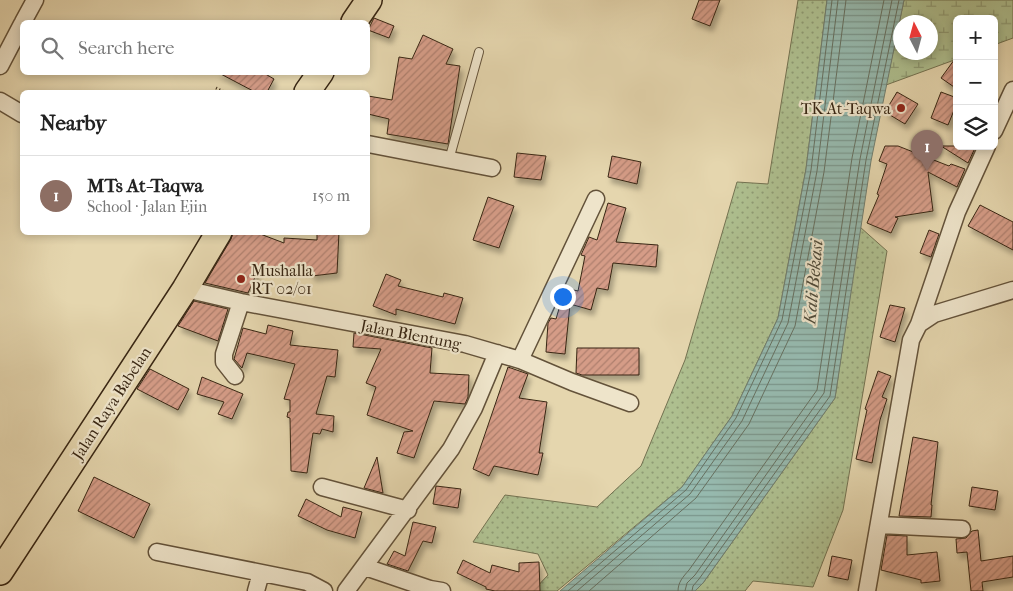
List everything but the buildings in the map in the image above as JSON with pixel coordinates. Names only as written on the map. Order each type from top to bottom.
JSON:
[{"type":"main road","points":[[355,20],[369,0]]},
{"type":"main road","points":[[308,90],[318,75]]},
{"type":"main road","name":"Jalan Raya Babelan","points":[[0,572],[185,289],[215,235]]},
{"type":"street","points":[[25,20],[36,0]]},
{"type":"street","points":[[0,66],[20,29]]},
{"type":"street","points":[[998,122],[1013,90]]},
{"type":"street","points":[[0,101],[20,113]]},
{"type":"street","points":[[370,144],[492,168]]},
{"type":"street","points":[[868,591],[911,340],[919,324],[958,212],[985,150]]},
{"type":"street","points":[[520,360],[596,199]]},
{"type":"street","name":"Jalan Blentung","points":[[185,289],[241,302],[465,344],[497,352],[630,403]]},
{"type":"street","points":[[919,324],[934,314],[1013,290]]},
{"type":"street","points":[[235,376],[224,362],[224,354],[241,302]]},
{"type":"street","points":[[346,591],[408,510],[451,449],[474,408],[497,352]]},
{"type":"street","points":[[322,487],[408,510]]},
{"type":"street","points":[[880,525],[962,529]]},
{"type":"street","points":[[157,552],[307,582],[324,591]]},
{"type":"street","points":[[365,567],[442,591]]},
{"type":"street","points":[[256,591],[260,572]]},
{"type":"lane","points":[[449,160],[479,52]]},
{"type":"path","points":[[216,88],[220,90]]},
{"type":"green space","points":[[798,0],[827,0],[806,169],[778,318],[732,416],[682,487],[557,591],[533,591],[548,575],[538,554],[473,542],[505,495],[597,507],[641,466],[685,360],[737,182],[768,184]]},
{"type":"green space","points":[[904,0],[1013,0],[1013,38],[998,44],[998,15],[953,15],[953,60],[886,85],[893,52],[893,60],[938,60],[938,15],[901,15]]},
{"type":"green space","points":[[860,227],[887,251],[843,510],[813,587],[753,581],[745,591],[695,591],[703,583],[835,398]]},
{"type":"water","name":"Kali Bekasi","points":[[827,0],[904,0],[901,15],[893,15],[893,54],[871,161],[835,398],[703,583],[695,591],[560,591],[682,487],[732,416],[778,318],[806,169]]},
{"type":"place","name":"TK At-Taqwa","points":[[901,108]]},
{"type":"place","name":"MTs At-Taqwa","points":[[927,171]]},
{"type":"place","name":"Mushalla RT 02/01","points":[[241,279]]}]
